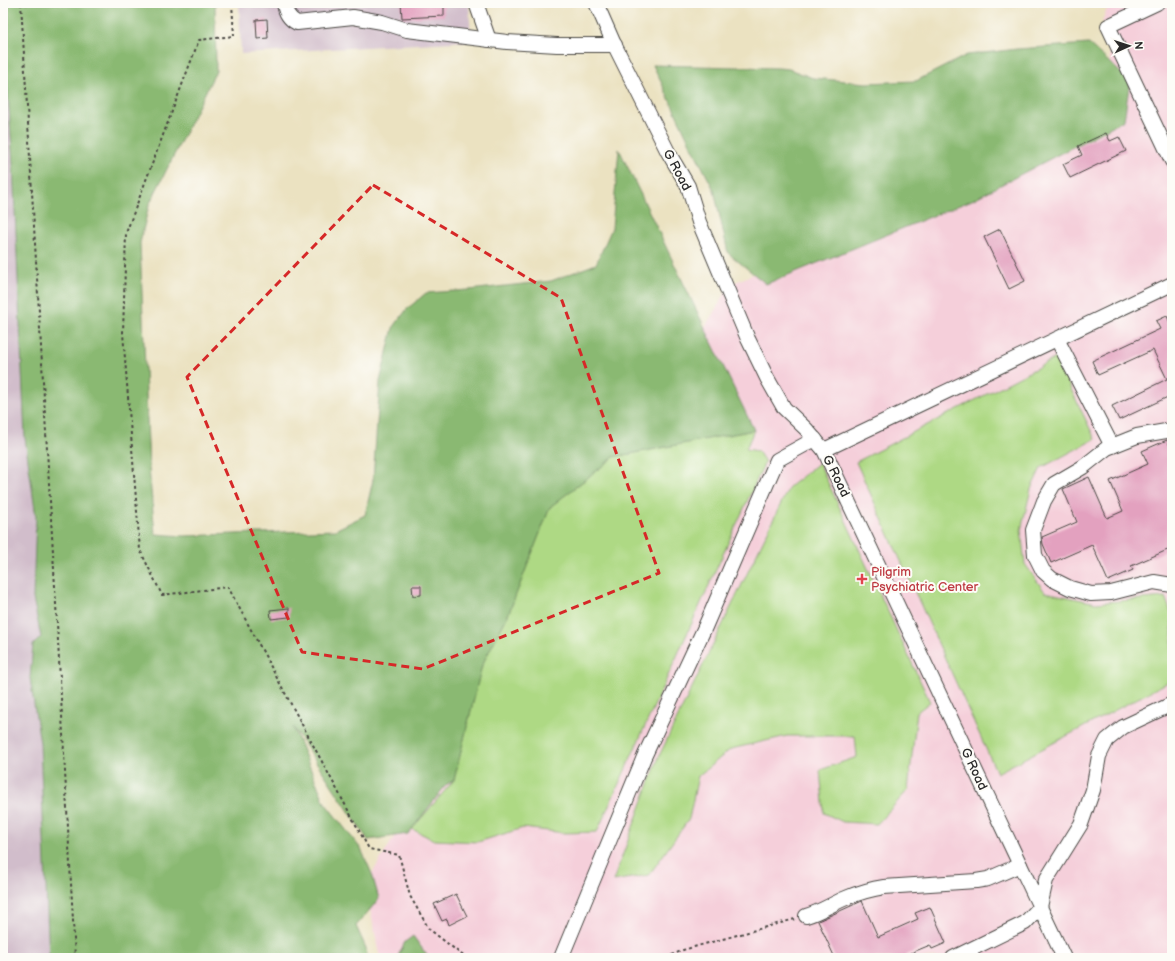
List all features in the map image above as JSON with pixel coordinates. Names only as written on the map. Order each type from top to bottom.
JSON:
[{"type":"street","points":[[284,3],[287,15],[297,23],[353,17],[382,22],[407,30],[489,40],[557,45],[615,45]]},
{"type":"street","points":[[476,3],[489,40]]},
{"type":"street","name":"G Road","points":[[596,3],[668,152],[688,186],[699,222],[748,339],[767,378],[784,408],[806,429],[824,450],[1064,958]]},
{"type":"street","points":[[1157,3],[1108,26],[1172,161]]},
{"type":"street","points":[[824,450],[1172,284]]},
{"type":"street","points":[[1057,339],[1112,446]]},
{"type":"street","points":[[1172,430],[1137,436],[1112,446],[1054,484],[1044,501],[1033,530],[1035,555],[1043,571],[1052,579],[1070,588],[1091,594],[1111,594],[1154,582],[1172,585]]},
{"type":"street","points":[[561,958],[644,757],[705,627],[777,460],[815,439]]},
{"type":"street","points":[[953,958],[1025,923],[1040,907],[1046,880],[1081,824],[1093,790],[1099,756],[1107,740],[1123,727],[1172,704]]},
{"type":"street","points":[[806,916],[816,913],[845,898],[871,889],[976,881],[988,878],[1020,865]]},
{"type":"path","points":[[21,3],[56,596],[75,958]]},
{"type":"path","points":[[232,3],[234,36],[199,40],[126,234],[124,333],[140,550],[162,595],[228,587],[369,849],[399,854],[410,896],[429,928],[466,958]]},
{"type":"path","points":[[666,958],[683,950],[806,916]]},
{"type":"highlighted area","points":[[373,185],[561,298],[659,573],[423,669],[302,652],[187,377]]},
{"type":"shaded area","points":[[3,3],[11,3],[69,958],[3,958]]},
{"type":"shaded area","points":[[239,3],[469,3],[471,41],[241,54]]},
{"type":"shaded area","name":"Pilgrim Psychiatric Center","points":[[1108,3],[1172,3],[1172,958],[380,958],[365,885],[731,284],[1111,115],[1109,31],[1102,21],[1108,7]]},
{"type":"green space","points":[[3,3],[215,3],[216,71],[149,205],[140,243],[149,468],[155,534],[184,536],[335,530],[365,515],[373,480],[380,381],[393,328],[407,309],[426,293],[551,281],[596,264],[612,228],[619,149],[754,430],[614,457],[550,507],[508,615],[482,665],[454,780],[446,785],[408,834],[368,840],[293,727],[325,803],[361,849],[372,874],[379,899],[356,926],[366,948],[367,958],[49,958],[40,743],[30,678],[33,645],[41,637],[33,598],[36,517],[25,438],[13,164],[3,24]]},
{"type":"green space","points":[[1089,44],[1130,81],[1124,120],[972,200],[766,284],[728,253],[714,190],[653,65],[778,68],[789,69],[813,78],[866,83],[916,81],[967,55],[1017,49]]},
{"type":"green space","points":[[1056,358],[1095,439],[1041,468],[1031,489],[1021,530],[1025,564],[1045,592],[1096,603],[1165,597],[1172,615],[1172,680],[997,773],[856,462]]},
{"type":"green space","points":[[754,430],[746,449],[758,451],[765,462],[597,832],[565,833],[523,828],[478,842],[434,840],[412,829],[454,780],[482,665],[508,615],[550,507],[614,457]]},
{"type":"green space","points":[[819,463],[930,702],[917,712],[908,790],[877,824],[843,822],[824,813],[820,770],[857,757],[855,736],[787,736],[731,749],[698,776],[689,819],[649,875],[613,881],[660,754],[789,487]]},
{"type":"green space","points":[[413,936],[429,958],[397,958],[405,942]]},
{"type":"building","points":[[401,3],[444,3],[444,16],[402,18]]},
{"type":"building","points":[[267,19],[268,38],[257,39],[256,20]]},
{"type":"building","points":[[1106,133],[1110,141],[1119,137],[1126,151],[1070,178],[1063,164],[1082,155],[1078,146]]},
{"type":"building","points":[[1000,229],[1025,281],[1009,289],[984,237]]},
{"type":"building","points":[[1167,316],[1170,323],[1172,322],[1172,395],[1119,420],[1112,406],[1167,379],[1153,350],[1098,375],[1092,361],[1160,329],[1156,321]]},
{"type":"building","points":[[1167,440],[1172,450],[1172,548],[1131,566],[1133,570],[1108,581],[1092,545],[1051,563],[1043,544],[1042,537],[1077,522],[1063,489],[1089,477],[1107,518],[1123,511],[1110,481],[1148,464],[1142,451]]},
{"type":"building","points":[[412,586],[421,586],[421,595],[413,596]]},
{"type":"building","points":[[289,608],[289,617],[271,619],[270,610]]},
{"type":"building","points":[[456,894],[467,916],[449,925],[447,919],[442,921],[434,904]]},
{"type":"building","points":[[862,901],[878,937],[918,919],[915,913],[930,907],[946,943],[932,949],[930,945],[906,955],[907,958],[835,958],[818,921]]},
{"type":"place","name":"Pilgrim Psychiatric Center","points":[[862,579]]}]
